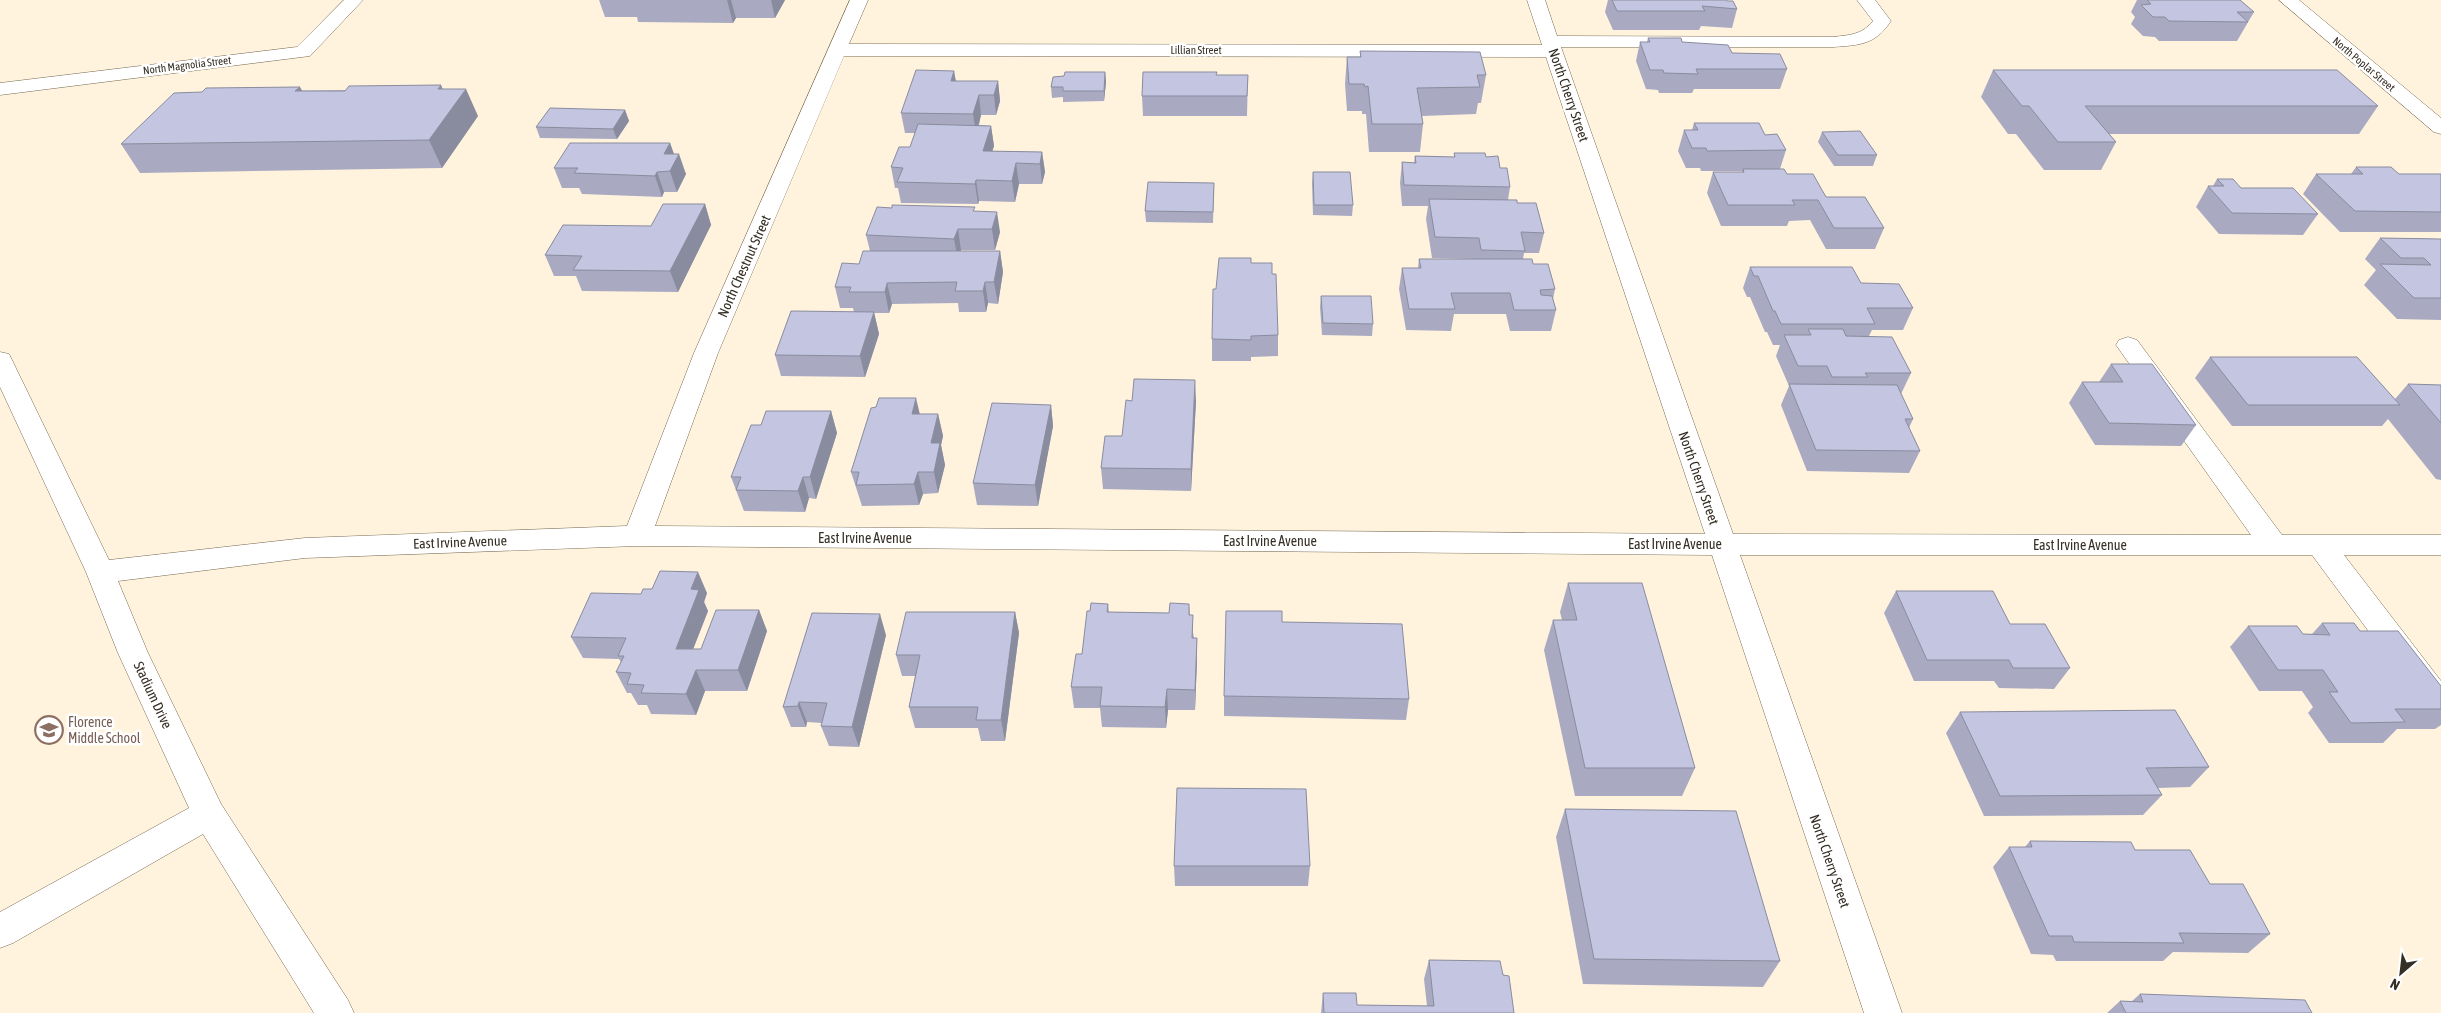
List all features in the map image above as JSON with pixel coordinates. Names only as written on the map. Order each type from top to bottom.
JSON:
[{"type":"street","name":"North Magnolia Street","points":[[0,89],[304,52],[354,0]]},
{"type":"street","name":"North Chestnut Street","points":[[637,536],[706,353],[859,0]]},
{"type":"street","name":"North Cherry Street","points":[[1536,0],[1721,545],[1883,1013]]},
{"type":"street","name":"Lillian Street","points":[[838,50],[1552,46],[1833,42],[1860,40],[1876,32],[1882,20],[1866,0]]},
{"type":"street","name":"North Poplar Street","points":[[2288,0],[2441,128]]},
{"type":"street","points":[[2421,111],[2441,112]]},
{"type":"street","points":[[2128,345],[2274,545]]},
{"type":"street","name":"Stadium Drive","points":[[0,360],[100,572],[133,653],[209,814],[335,1013]]},
{"type":"street","name":"East Irvine Avenue","points":[[100,572],[305,548],[637,536],[1721,545],[2441,545]]},
{"type":"street","points":[[2320,545],[2441,705]]},
{"type":"street","points":[[0,931],[209,814]]},
{"type":"building","points":[[1612,0],[1726,0],[1733,1],[1737,9],[1702,6],[1705,11],[1617,11]]},
{"type":"building","points":[[2147,0],[2240,0],[2254,12],[2237,12],[2248,22],[2169,21],[2165,17],[2153,17],[2141,5],[2151,4]]},
{"type":"building","points":[[1648,38],[1681,38],[1682,42],[1728,45],[1732,53],[1780,54],[1787,69],[1696,69],[1698,74],[1664,73],[1663,70],[1650,70],[1640,42],[1650,42]]},
{"type":"building","points":[[1360,51],[1480,52],[1486,75],[1477,75],[1480,87],[1417,88],[1423,124],[1372,124],[1368,86],[1365,87],[1364,84],[1349,84],[1347,57],[1361,57]]},
{"type":"building","points":[[916,70],[954,71],[951,81],[998,81],[994,95],[979,95],[973,114],[901,113]]},
{"type":"building","points":[[1993,70],[2337,70],[2378,106],[2085,106],[2116,142],[2058,142],[2029,106],[2022,106]]},
{"type":"building","points":[[1065,72],[1105,72],[1104,91],[1063,91],[1063,87],[1051,87],[1053,77],[1064,76]]},
{"type":"building","points":[[1143,72],[1217,72],[1216,75],[1248,75],[1247,96],[1142,96]]},
{"type":"building","points":[[441,85],[438,89],[466,89],[429,140],[121,144],[174,93],[202,92],[206,88],[300,87],[295,91],[345,91],[349,86]]},
{"type":"building","points":[[550,108],[625,110],[613,129],[536,127]]},
{"type":"building","points":[[1694,123],[1759,123],[1765,135],[1777,134],[1786,150],[1707,151],[1706,148],[1692,148],[1684,130],[1698,130]]},
{"type":"building","points":[[918,124],[991,126],[983,151],[1042,152],[1040,164],[1016,163],[1012,181],[976,180],[975,184],[897,182],[903,168],[891,167],[899,147],[910,147]]},
{"type":"building","points":[[1860,131],[1877,155],[1838,155],[1822,132]]},
{"type":"building","points":[[570,143],[670,143],[664,154],[679,154],[670,171],[657,172],[655,176],[574,173],[578,168],[554,168]]},
{"type":"building","points":[[1454,153],[1485,153],[1486,157],[1498,156],[1500,168],[1507,168],[1510,187],[1404,185],[1402,162],[1416,163],[1415,156],[1455,157]]},
{"type":"building","points":[[2356,167],[2391,167],[2399,174],[2441,174],[2441,212],[2355,211],[2316,174],[2363,174]]},
{"type":"building","points":[[1743,169],[1784,169],[1787,174],[1813,174],[1826,197],[1865,197],[1884,228],[1834,228],[1818,200],[1792,200],[1795,205],[1728,205],[1713,172],[1744,172]]},
{"type":"building","points":[[1313,172],[1350,172],[1353,205],[1314,205]]},
{"type":"building","points":[[2217,179],[2233,179],[2241,188],[2293,188],[2318,214],[2232,213],[2208,186],[2224,186]]},
{"type":"building","points":[[1148,182],[1214,183],[1213,212],[1145,211]]},
{"type":"building","points":[[1429,199],[1517,200],[1517,203],[1536,203],[1544,233],[1521,232],[1525,251],[1481,250],[1479,238],[1435,237]]},
{"type":"building","points":[[663,204],[705,204],[670,271],[573,270],[582,256],[545,255],[563,225],[651,226]]},
{"type":"building","points":[[892,205],[975,207],[973,211],[997,212],[992,229],[958,229],[954,239],[866,235],[877,207],[892,208]]},
{"type":"building","points":[[2380,238],[2441,239],[2441,298],[2414,298],[2380,264],[2431,265],[2424,258],[2401,258]]},
{"type":"building","points":[[863,251],[1000,251],[994,282],[985,282],[983,291],[955,291],[957,282],[887,283],[885,292],[849,292],[851,287],[835,287],[842,263],[859,264]]},
{"type":"building","points":[[1219,258],[1251,258],[1251,263],[1272,263],[1272,274],[1276,274],[1278,335],[1251,336],[1251,340],[1212,339],[1213,289],[1216,289]]},
{"type":"building","points":[[1419,259],[1532,259],[1533,264],[1548,264],[1555,289],[1540,290],[1541,295],[1552,296],[1556,310],[1514,310],[1510,293],[1451,293],[1455,309],[1409,309],[1402,268],[1421,268]]},
{"type":"building","points":[[1750,267],[1852,267],[1861,283],[1899,284],[1913,308],[1867,308],[1875,324],[1781,324],[1775,311],[1773,311],[1758,276],[1754,276]]},
{"type":"building","points":[[1321,296],[1371,296],[1373,324],[1323,323]]},
{"type":"building","points":[[791,311],[874,312],[860,356],[775,355]]},
{"type":"building","points":[[1808,329],[1843,329],[1846,336],[1892,337],[1911,373],[1865,373],[1868,377],[1832,377],[1827,366],[1798,366],[1784,335],[1811,335]]},
{"type":"building","points":[[2210,357],[2357,357],[2400,405],[2248,405]]},
{"type":"building","points":[[2111,364],[2152,364],[2196,425],[2109,423],[2082,382],[2123,382]]},
{"type":"building","points":[[1134,379],[1195,380],[1191,469],[1101,468],[1105,436],[1122,436],[1126,400],[1132,401]]},
{"type":"building","points":[[1789,384],[1897,385],[1913,419],[1905,419],[1920,451],[1816,450]]},
{"type":"building","points":[[2408,384],[2441,385],[2441,423]]},
{"type":"building","points":[[879,398],[916,398],[912,414],[938,414],[931,443],[940,443],[934,472],[918,472],[914,484],[856,485],[859,472],[851,472],[871,408],[876,407]]},
{"type":"building","points":[[992,403],[1051,405],[1035,485],[973,483]]},
{"type":"building","points":[[766,411],[831,411],[810,477],[803,477],[798,491],[736,490],[741,477],[731,477],[751,425],[761,425]]},
{"type":"building","points":[[660,571],[698,572],[691,589],[699,590],[676,649],[701,649],[716,610],[759,610],[738,670],[696,670],[686,694],[641,693],[644,685],[627,684],[631,673],[616,672],[624,656],[618,656],[626,638],[571,637],[591,593],[641,594],[643,589],[652,589]]},
{"type":"building","points":[[1568,583],[1642,583],[1695,768],[1585,768],[1553,620],[1577,620]]},
{"type":"building","points":[[1896,591],[1993,591],[2010,624],[2045,624],[2070,668],[2013,668],[2009,660],[1927,660]]},
{"type":"building","points":[[1091,603],[1108,604],[1107,612],[1169,613],[1170,603],[1189,604],[1189,615],[1193,615],[1192,638],[1197,638],[1195,690],[1167,689],[1165,707],[1100,706],[1102,687],[1071,687],[1076,654],[1082,654],[1087,611],[1090,611]]},
{"type":"building","points":[[1226,611],[1282,611],[1282,622],[1402,624],[1409,699],[1224,696]]},
{"type":"building","points":[[906,612],[1015,612],[1001,720],[976,720],[978,707],[909,707],[920,655],[896,655]]},
{"type":"building","points":[[812,613],[880,614],[852,727],[821,726],[827,703],[799,702],[798,706],[783,707]]},
{"type":"building","points":[[2322,623],[2354,623],[2360,631],[2398,631],[2441,686],[2441,709],[2395,709],[2405,722],[2351,723],[2329,692],[2338,692],[2323,670],[2278,670],[2248,626],[2297,626],[2303,634],[2330,635]]},
{"type":"building","points":[[2175,710],[2209,767],[2146,768],[2162,795],[2000,796],[1960,712]]},
{"type":"building","points":[[1177,788],[1306,789],[1310,866],[1174,866]]},
{"type":"building","points":[[1565,809],[1736,811],[1780,961],[1594,959]]},
{"type":"building","points":[[2030,841],[2131,842],[2135,850],[2190,850],[2210,884],[2243,884],[2270,934],[2179,933],[2184,943],[2074,942],[2072,936],[2049,936],[2009,847],[2032,847]]},
{"type":"building","points":[[1429,960],[1500,961],[1503,975],[1509,976],[1514,1013],[1324,1013],[1323,993],[1356,993],[1357,1005],[1434,1006]]},
{"type":"building","points":[[2140,994],[2305,1000],[2312,1013],[2126,1013],[2120,1001],[2143,1002]]},
{"type":"place","name":"Florence Middle School","points":[[49,730]]}]
